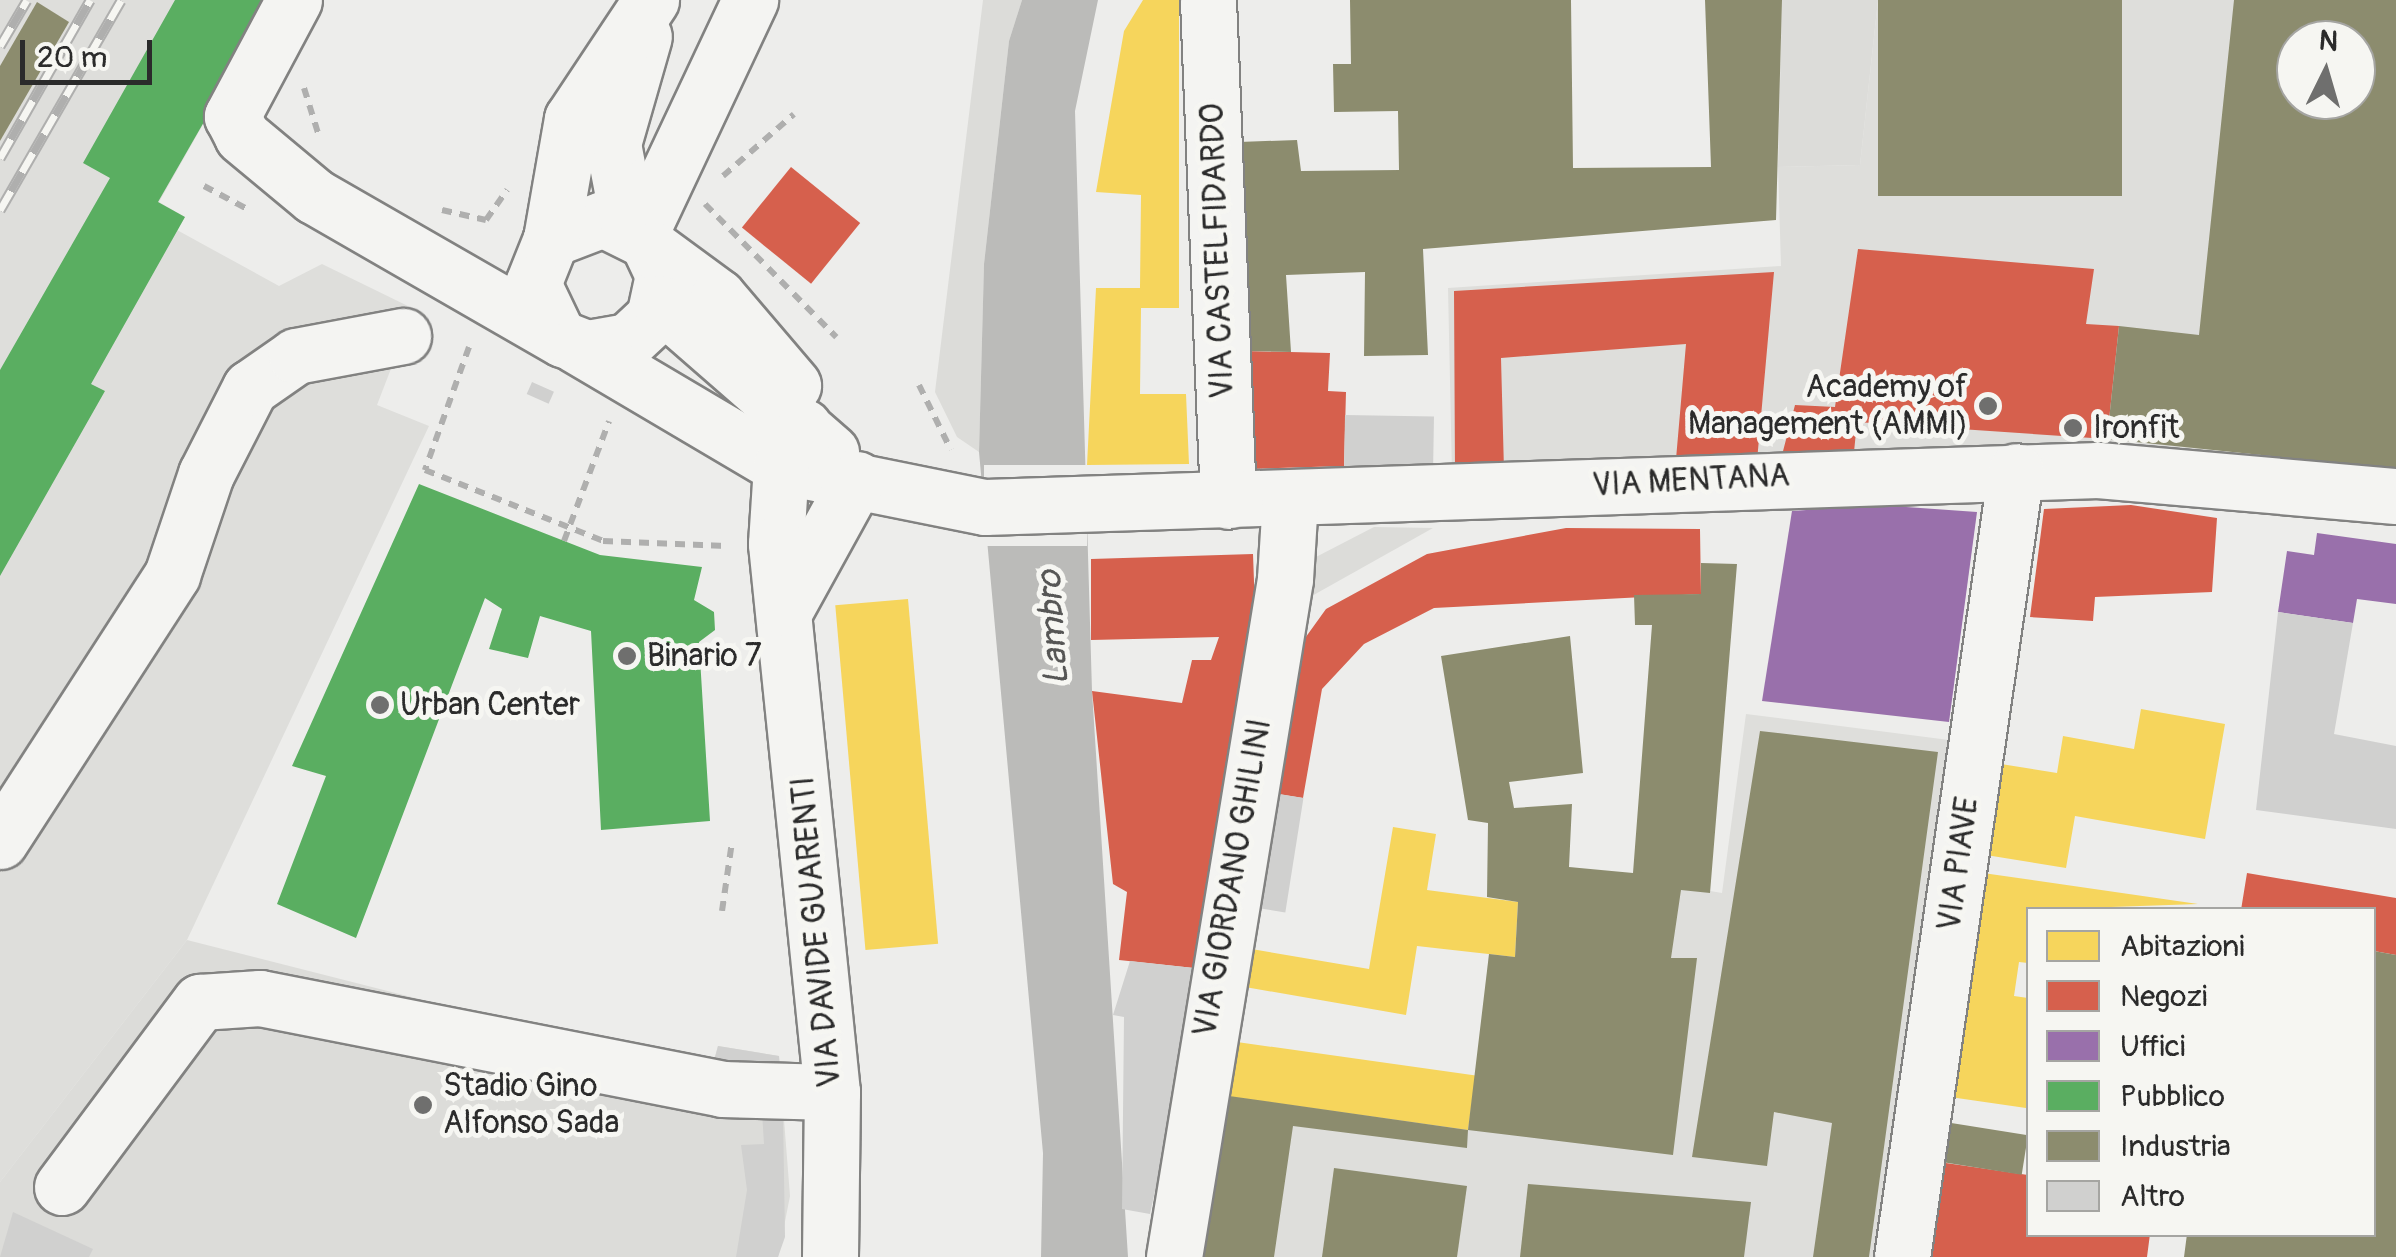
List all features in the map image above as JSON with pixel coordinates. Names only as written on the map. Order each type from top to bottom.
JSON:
[{"type":"street","points":[[294,0],[235,103],[236,129],[314,196],[456,277],[567,339],[792,446]]},
{"type":"street","points":[[653,0],[572,119],[534,296],[567,339],[628,342],[646,254],[750,0]]},
{"type":"street","points":[[646,254],[613,144],[653,0]]},
{"type":"street","name":"VIA CASTELFIDARDO","points":[[1208,0],[1228,502]]},
{"type":"street","points":[[456,277],[511,274],[593,219],[646,254],[792,446]]},
{"type":"street","points":[[0,841],[172,576],[206,474],[250,388],[296,356],[403,336]]},
{"type":"street","name":"VIA MENTANA","points":[[792,446],[857,479],[985,507],[1290,500],[2016,471],[2146,471],[2396,496]]},
{"type":"street","name":"VIA DAVIDE GUARENTI","points":[[792,446],[776,544],[786,608],[832,1092],[830,1257]]},
{"type":"street","name":"VIA PIAVE","points":[[1902,1257],[2016,471]]},
{"type":"street","points":[[786,608],[857,479]]},
{"type":"street","name":"VIA GIORDANO GHILINI","points":[[1174,1257],[1286,579],[1290,500]]},
{"type":"street","points":[[62,1187],[200,1002],[260,998],[722,1089],[832,1092]]},
{"type":"path","points":[[304,82],[326,142]]},
{"type":"path","points":[[794,114],[698,197],[836,337]]},
{"type":"path","points":[[426,206],[486,220]]},
{"type":"path","points":[[469,347],[426,470],[569,529],[646,547],[738,546]]},
{"type":"path","points":[[564,541],[609,419]]},
{"type":"path","points":[[722,912],[732,842]]},
{"type":"shaded area","points":[[0,0],[274,0],[159,202],[185,217],[177,230],[279,286],[322,264],[414,309],[377,405],[429,426],[187,940],[0,1182]]},
{"type":"shaded area","points":[[983,0],[1022,0],[1009,41],[984,264],[979,452],[957,437],[935,392]]},
{"type":"shaded area","points":[[1782,0],[1878,0],[1860,165],[1778,167]]},
{"type":"shaded area","points":[[1878,0],[2396,0],[2396,473],[1452,475],[1448,288],[1781,266],[1778,167],[1860,165]]},
{"type":"shaded area","points":[[1374,527],[1433,528],[1310,597],[1303,585],[1314,558]]},
{"type":"shaded area","points":[[1746,714],[1949,740],[1876,1257],[1199,1257],[1222,1095],[1476,1076],[1489,954],[1514,957],[1568,884],[1570,867],[1722,893]]},
{"type":"shaded area","name":"Stadio Gino Alfonso Sada","points":[[187,940],[710,1073],[718,1046],[779,1056],[790,1196],[778,1257],[0,1257],[0,1182]]},
{"type":"water","name":"Lambro","points":[[1022,0],[1098,0],[1075,111],[1092,691],[1128,1257],[1041,1257],[1043,1153],[979,452],[984,264],[1009,41]]},
{"type":"pier","points":[[984,465],[1087,465],[1087,546],[984,546]]},
{"type":"building: Abitazioni","points":[[1143,0],[1179,0],[1179,308],[1141,308],[1140,394],[1186,394],[1189,464],[1087,465],[1096,288],[1140,288],[1141,195],[1096,192],[1124,31]]},
{"type":"building: Abitazioni","points":[[908,599],[938,944],[865,950],[835,605]]},
{"type":"building: Abitazioni","points":[[2141,709],[2225,724],[2205,839],[2075,816],[2066,868],[1986,855],[2001,764],[2057,773],[2063,736],[2134,749]]},
{"type":"building: Abitazioni","points":[[1393,827],[1436,834],[1427,890],[1518,902],[1515,957],[1417,946],[1406,1015],[1228,984],[1234,946],[1369,969]]},
{"type":"building: Abitazioni","points":[[1983,873],[2198,904],[2026,907],[2026,963],[2019,962],[2014,996],[2026,998],[2026,1108],[1950,1097]]},
{"type":"building: Abitazioni","points":[[1230,1041],[1476,1076],[1468,1130],[1222,1095]]},
{"type":"building: Negozi","points":[[791,167],[860,223],[811,284],[742,228]]},
{"type":"building: Negozi","points":[[1858,249],[2094,269],[2086,324],[2119,326],[2107,439],[1857,422],[1854,452],[1782,455],[1795,405],[1835,407]]},
{"type":"building: Negozi","points":[[1774,272],[1757,461],[1676,459],[1686,344],[1501,358],[1504,470],[1455,473],[1454,291]]},
{"type":"building: Negozi","points":[[1245,351],[1330,353],[1328,391],[1346,392],[1344,466],[1250,469]]},
{"type":"building: Negozi","points":[[2131,505],[2217,518],[2212,592],[2095,597],[2093,621],[2030,617],[2044,509]]},
{"type":"building: Negozi","points":[[1566,528],[1700,529],[1701,594],[1434,608],[1364,644],[1322,689],[1303,798],[1260,791],[1290,659],[1326,609],[1427,554]]},
{"type":"building: Negozi","points":[[1253,554],[1256,636],[1203,969],[1119,960],[1127,892],[1113,884],[1092,691],[1182,703],[1192,660],[1211,660],[1219,637],[1091,640],[1091,559]]},
{"type":"building: Negozi","points":[[2247,873],[2396,898],[2396,955],[2376,951],[2376,907],[2241,907]]},
{"type":"building: Negozi","points":[[1939,1162],[2026,1175],[2026,1237],[2150,1237],[2147,1257],[1924,1257]]},
{"type":"building: Uffici","points":[[1878,505],[1977,512],[1949,722],[1762,701],[1792,511]]},
{"type":"building: Uffici","points":[[2317,533],[2396,544],[2396,604],[2357,599],[2353,623],[2278,612],[2287,551],[2314,555]]},
{"type":"building: Pubblico","points":[[175,0],[274,0],[158,202],[185,217],[91,384],[105,391],[0,576],[0,370],[110,178],[83,163]]},
{"type":"building: Pubblico","name":"Urban Center","points":[[419,484],[600,555],[702,567],[694,600],[714,612],[715,630],[699,642],[710,821],[601,830],[591,631],[540,616],[528,658],[489,649],[502,609],[485,598],[356,938],[277,904],[326,776],[292,766]]},
{"type":"building: Industria","points":[[1350,0],[1571,0],[1573,168],[1711,167],[1705,0],[1782,0],[1776,220],[1423,249],[1428,355],[1364,356],[1365,272],[1286,275],[1291,352],[1245,351],[1239,142],[1297,140],[1301,171],[1399,170],[1398,111],[1334,112],[1333,64],[1351,64]]},
{"type":"building: Industria","points":[[1878,0],[2122,0],[2122,196],[1878,196]]},
{"type":"building: Industria","points":[[2234,0],[2396,0],[2396,469],[2107,439],[2119,326],[2199,335]]},
{"type":"building: Industria","points":[[37,2],[69,22],[0,141],[0,66]]},
{"type":"building: Industria","points":[[1701,563],[1737,564],[1710,893],[1681,890],[1671,958],[1697,958],[1673,1155],[1468,1130],[1489,954],[1515,957],[1518,902],[1487,897],[1488,823],[1468,820],[1441,656],[1570,636],[1583,773],[1509,782],[1514,808],[1572,804],[1569,867],[1633,873],[1652,625],[1635,625],[1634,595],[1701,594]]},
{"type":"building: Industria","points":[[1760,731],[1938,752],[1869,1257],[1813,1257],[1832,1123],[1774,1112],[1767,1166],[1692,1157]]},
{"type":"building: Industria","points":[[2376,951],[2396,955],[2396,1257],[2184,1257],[2187,1237],[2376,1237]]},
{"type":"building: Industria","points":[[1222,1095],[1468,1130],[1467,1148],[1293,1126],[1274,1257],[1199,1257]]},
{"type":"building: Industria","points":[[1945,1122],[2026,1135],[2022,1175],[1939,1162]]},
{"type":"building: Industria","points":[[1334,1168],[1467,1186],[1457,1257],[1322,1257]]},
{"type":"building: Industria","points":[[1528,1184],[1751,1202],[1744,1257],[1520,1257]]},
{"type":"building: Altro","points":[[532,382],[554,392],[549,404],[527,394]]},
{"type":"building: Altro","points":[[1345,415],[1434,417],[1433,468],[1344,466]]},
{"type":"building: Altro","points":[[2278,612],[2353,623],[2334,734],[2396,746],[2396,829],[2256,810]]},
{"type":"building: Altro","points":[[1260,791],[1303,798],[1285,912],[1242,906]]},
{"type":"building: Altro","points":[[1130,961],[1203,969],[1150,1214],[1122,1209],[1124,1017],[1113,1015]]},
{"type":"building: Altro","points":[[718,1046],[779,1056],[781,1084],[711,1073]]},
{"type":"building: Altro","points":[[762,1112],[783,1114],[785,1237],[778,1257],[736,1257],[747,1190],[741,1145],[764,1144]]},
{"type":"building: Altro","points":[[13,1212],[93,1249],[89,1257],[0,1257]]},
{"type":"railway","points":[[0,46],[27,0]]},
{"type":"railway","points":[[0,158],[90,0]]},
{"type":"railway","points":[[0,210],[121,0]]},
{"type":"place","name":"Academy of Management (AMMI)","points":[[1988,406]]},
{"type":"place","name":"Ironfit","points":[[2073,428]]},
{"type":"place","name":"Binario 7","points":[[627,656]]},
{"type":"place","name":"Urban Center","points":[[380,705]]},
{"type":"place","name":"Stadio Gino Alfonso Sada","points":[[423,1105]]}]
